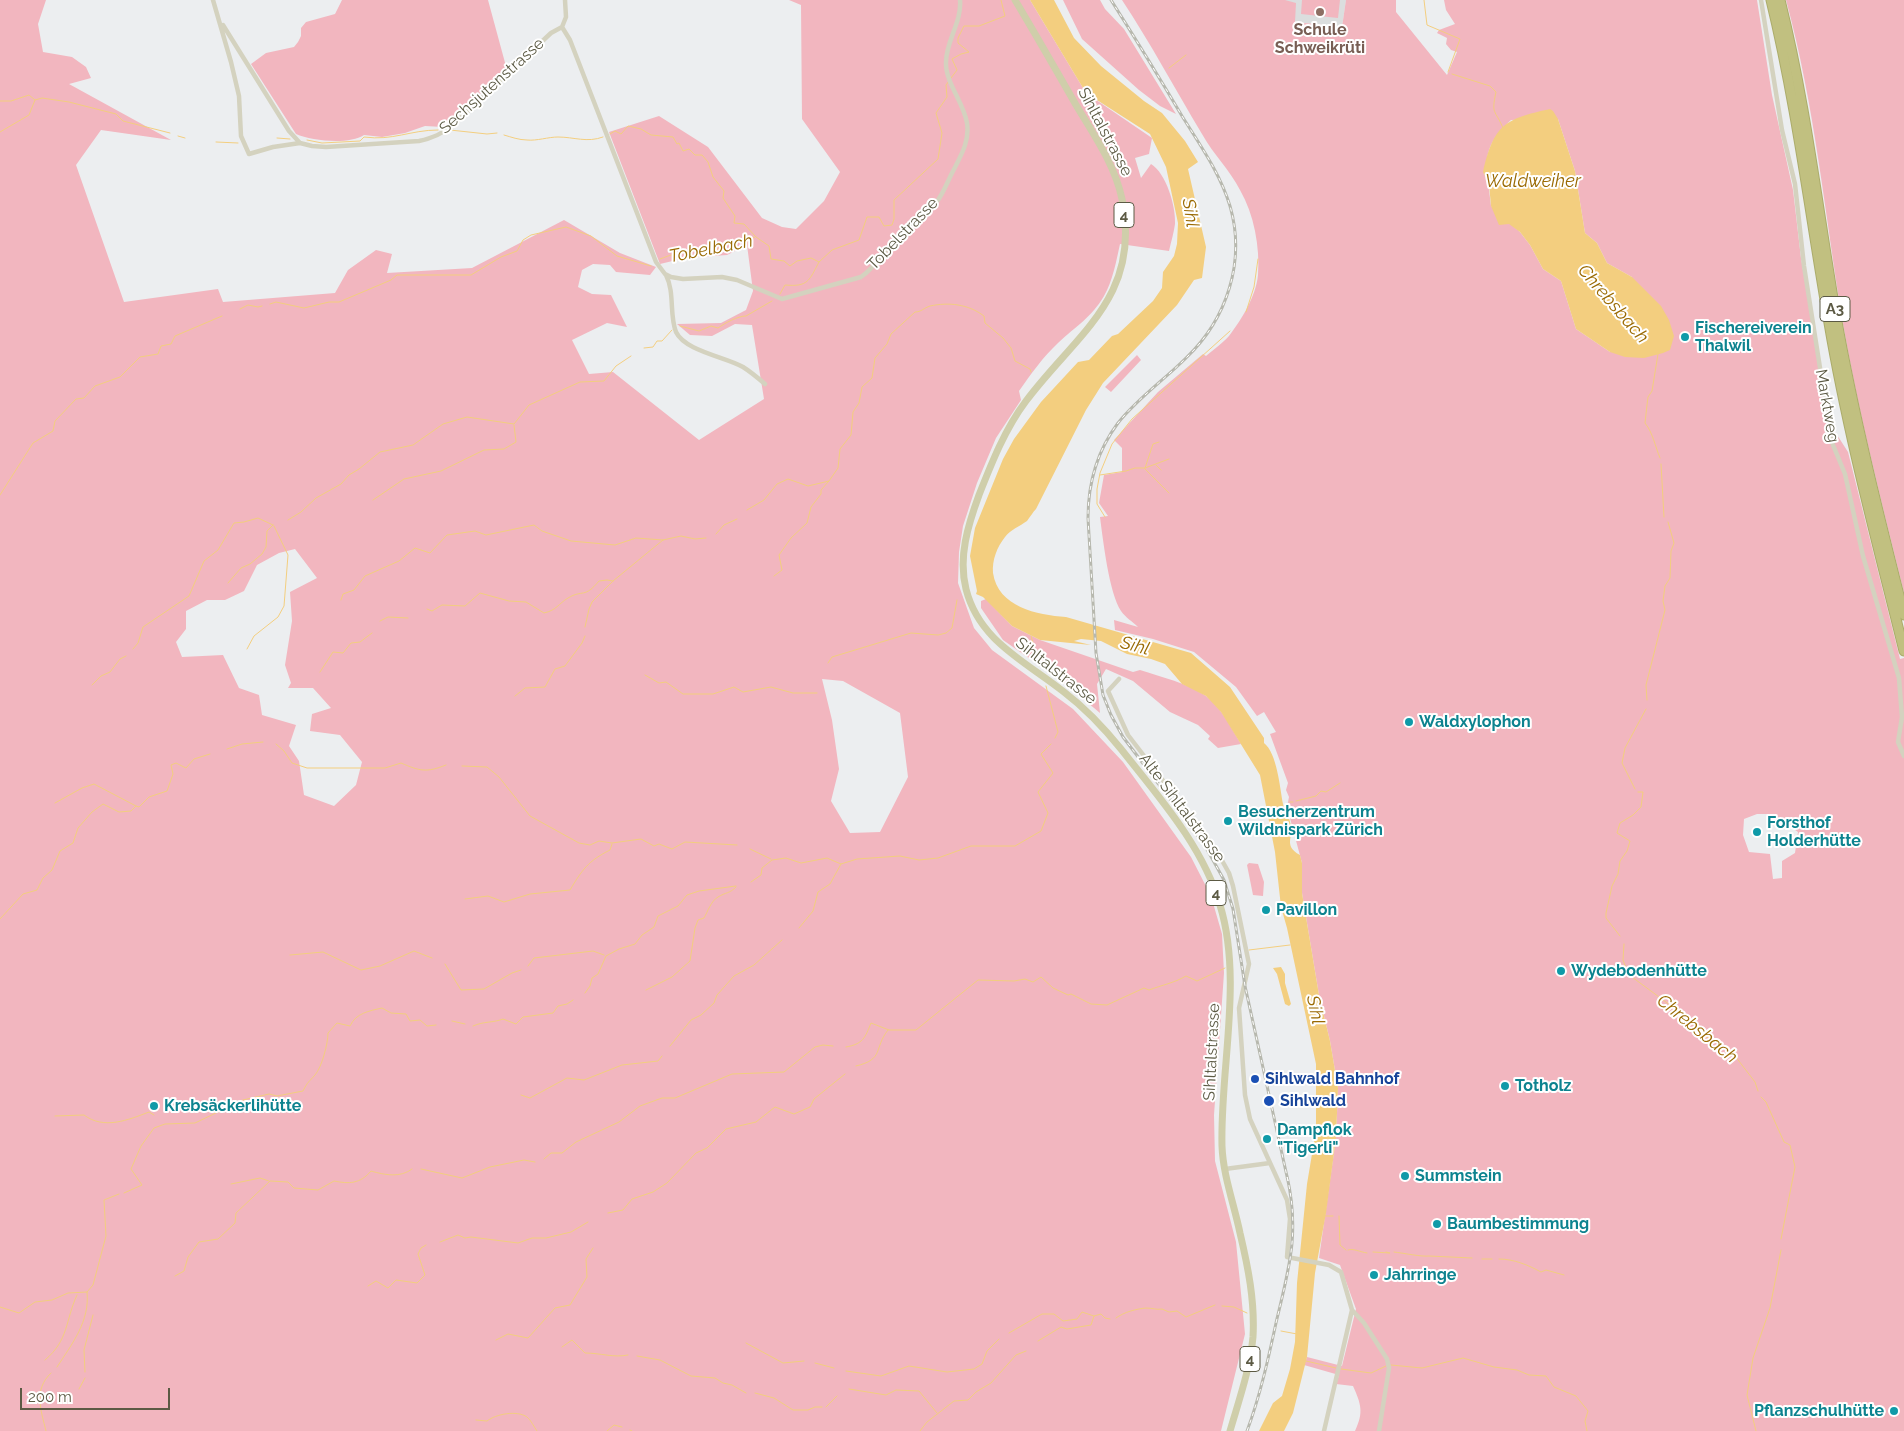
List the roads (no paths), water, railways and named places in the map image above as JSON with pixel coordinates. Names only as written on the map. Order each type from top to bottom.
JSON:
[{"type":"highway","name":"A3","points":[[1771,0],[1791,91],[1829,324],[1842,388],[1863,484],[1904,651]]},
{"type":"highway","name":"A3","points":[[1780,0],[1805,116],[1844,358],[1904,615]]},
{"type":"main road","name":"Sihltalstrasse","points":[[1015,0],[1112,170],[1122,202],[1125,243],[1118,276],[1103,308],[1086,332],[1026,400],[1002,441],[968,529],[963,555],[965,582],[973,608],[987,631],[1006,651],[1071,697],[1104,730],[1180,827],[1195,848],[1209,875],[1223,915],[1230,961],[1222,1152],[1247,1263],[1253,1309],[1250,1358],[1230,1431]]},
{"type":"street","points":[[213,0],[220,20],[289,131],[300,143]]},
{"type":"street","points":[[565,0],[566,16],[562,27],[574,49],[656,262],[665,274],[671,291],[674,326],[677,334],[682,340],[691,345],[743,367],[765,384]]},
{"type":"street","name":"Tobelstrasse","points":[[665,274],[683,279],[722,277],[737,280],[782,299],[851,281],[871,270],[884,250],[900,233],[936,203],[962,156],[967,138],[967,123],[945,64],[946,55],[957,22],[960,0]]},
{"type":"street","name":"Marktweg","points":[[1761,0],[1782,130],[1795,184],[1804,266],[1828,425],[1833,445],[1845,474],[1863,556],[1899,678],[1903,717],[1898,742],[1904,756]]},
{"type":"street","name":"Sechsjutenstrasse","points":[[220,20],[239,96],[241,136],[249,154],[273,147],[300,143],[326,147],[419,141],[442,134],[551,33],[562,27]]},
{"type":"street","points":[[671,291],[676,282],[683,279]]},
{"type":"street","name":"Alte Sihltalstrasse","points":[[1119,679],[1108,691],[1128,735],[1215,848],[1233,886],[1249,964],[1239,1008],[1245,1095],[1250,1119],[1287,1200],[1290,1219],[1288,1257],[1322,1263],[1337,1269],[1340,1272],[1352,1310]]},
{"type":"street","points":[[1225,1170],[1270,1163]]},
{"type":"street","points":[[1324,1431],[1352,1310]]},
{"type":"street","points":[[1352,1310],[1364,1323],[1387,1358],[1388,1368],[1379,1431]]},
{"type":"water","name":"Sihl","points":[[1030,0],[1054,0],[1074,38],[1101,66],[1162,113],[1185,141],[1198,162],[1188,169],[1206,247],[1202,278],[1194,280],[1177,305],[1103,383],[1086,410],[1036,509],[1027,521],[1007,535],[1000,545],[994,559],[993,573],[996,585],[1002,594],[1020,607],[1043,614],[1066,617],[1191,653],[1230,687],[1264,738],[1264,743],[1275,762],[1284,806],[1291,827],[1290,844],[1300,855],[1302,863],[1302,893],[1319,995],[1330,1041],[1338,1088],[1336,1138],[1326,1213],[1315,1273],[1307,1357],[1293,1413],[1284,1431],[1259,1431],[1273,1403],[1282,1396],[1295,1342],[1297,1283],[1307,1184],[1316,1130],[1316,1064],[1281,907],[1275,852],[1260,775],[1221,712],[1206,696],[1182,684],[1165,664],[1127,654],[1101,641],[1081,639],[1074,641],[1091,645],[1040,640],[1012,626],[983,597],[976,594],[970,556],[975,528],[1003,459],[1014,439],[1041,402],[1078,362],[1089,360],[1112,336],[1118,334],[1153,301],[1162,288],[1163,272],[1174,256],[1177,244],[1178,223],[1166,167],[1150,134],[1086,93]]},
{"type":"water","name":"Waldweiher","points":[[1550,109],[1558,119],[1575,171],[1585,233],[1597,243],[1607,263],[1632,277],[1661,306],[1669,320],[1674,336],[1670,350],[1644,358],[1625,357],[1610,352],[1576,329],[1561,281],[1543,269],[1530,245],[1520,232],[1509,224],[1499,225],[1491,206],[1489,184],[1483,172],[1492,144],[1497,134],[1511,121],[1522,116]]},
{"type":"water","points":[[1281,967],[1285,974],[1285,983],[1291,1004],[1289,1006],[1285,1004],[1277,974],[1273,968]]},
{"type":"waterway","name":"Tobelbach","points":[[951,78],[957,70],[952,59],[969,52],[958,43],[958,38],[964,26],[979,26],[1005,16],[1001,0]]},
{"type":"waterway","name":"Chrebsbach","points":[[1424,0],[1427,25],[1460,39],[1448,72]]},
{"type":"waterway","points":[[1169,68],[1186,55]]},
{"type":"waterway","name":"Chrebsbach","points":[[1452,74],[1490,86],[1496,92],[1494,108],[1503,128]]},
{"type":"waterway","name":"Tobelbach","points":[[610,134],[615,131],[621,134],[628,126],[641,129],[651,135],[673,137],[683,151],[689,149],[695,155],[702,155],[708,162],[713,177],[724,191],[723,198],[735,216],[734,223],[744,224],[756,237],[769,246],[771,259],[784,261],[790,266],[797,261],[811,258],[819,262],[832,250],[859,240],[867,217],[879,217],[884,226],[892,225],[894,219],[894,200],[938,159],[942,133],[936,113],[947,97],[946,85],[949,81]]},
{"type":"waterway","points":[[0,101],[11,101],[29,95],[35,100],[42,98],[69,102],[116,114],[123,121],[170,133]]},
{"type":"waterway","points":[[0,132],[29,115],[35,100]]},
{"type":"waterway","points":[[307,140],[322,143],[360,141],[364,137],[384,138],[438,130]]},
{"type":"waterway","points":[[450,130],[487,134],[497,133]]},
{"type":"waterway","points":[[504,135],[531,140],[558,137],[591,140],[603,137]]},
{"type":"waterway","points":[[178,136],[185,138]]},
{"type":"waterway","points":[[277,138],[290,139]]},
{"type":"waterway","points":[[216,142],[238,143]]},
{"type":"waterway","name":"Tobelbach","points":[[270,304],[276,302],[304,308],[329,302],[339,302],[391,280],[397,275],[471,275],[501,257],[517,251],[523,240],[531,235],[566,227],[591,236],[617,256],[651,266]]},
{"type":"waterway","name":"Tobelbach","points":[[660,259],[691,250],[707,248],[723,250],[727,245],[739,240],[743,243],[747,239],[755,237]]},
{"type":"waterway","points":[[1246,312],[1254,287],[1258,259]]},
{"type":"waterway","points":[[780,294],[785,285],[799,285],[807,281],[819,262]]},
{"type":"waterway","points":[[680,326],[699,331],[711,326],[718,328],[732,320],[746,316],[772,301]]},
{"type":"waterway","points":[[747,510],[764,500],[777,484],[788,479],[808,486],[829,481],[838,468],[840,449],[851,435],[853,412],[859,403],[862,387],[872,378],[875,358],[887,344],[891,334],[915,312],[930,306],[944,304],[958,305],[978,312],[984,316],[985,323],[1003,338],[1011,348],[1015,361],[1030,369],[1031,372]]},
{"type":"waterway","name":"Tobelbach","points":[[240,309],[248,305],[262,306]]},
{"type":"waterway","name":"Tobelbach","points":[[0,495],[33,443],[53,431],[55,421],[76,399],[84,398],[95,386],[120,377],[140,357],[158,354],[161,346],[171,344],[175,336],[222,316]]},
{"type":"waterway","points":[[644,348],[653,347],[657,341],[662,341],[672,330]]},
{"type":"waterway","points":[[1105,517],[1097,504],[1097,489],[1100,473],[1112,444],[1132,419],[1230,331]]},
{"type":"waterway","name":"Chrebsbach","points":[[1658,354],[1652,391],[1648,397],[1645,423],[1652,435],[1660,458]]},
{"type":"waterway","points":[[288,520],[301,512],[316,498],[341,484],[349,475],[380,452],[413,445],[443,424],[467,417],[514,424],[529,405],[580,382],[604,381],[616,366],[631,356]]},
{"type":"waterway","points":[[373,500],[404,479],[441,471],[484,450],[504,449],[516,442],[514,425]]},
{"type":"waterway","points":[[1145,468],[1153,444],[1159,442]]},
{"type":"waterway","points":[[1100,475],[1135,468],[1145,468],[1169,459]]},
{"type":"waterway","name":"Chrebsbach","points":[[1661,464],[1664,517]]},
{"type":"waterway","points":[[1156,465],[1161,470]]},
{"type":"waterway","points":[[1145,469],[1169,493]]},
{"type":"waterway","points":[[774,576],[782,570],[779,555],[791,538],[807,523],[811,507],[829,481]]},
{"type":"waterway","points":[[133,649],[138,643],[143,627],[189,596],[204,561],[218,550],[234,523],[258,518],[273,525]]},
{"type":"waterway","points":[[716,534],[724,525],[737,519]]},
{"type":"waterway","name":"Chrebsbach","points":[[1647,700],[1646,685],[1665,610],[1663,601],[1665,586],[1670,578],[1671,551],[1674,543],[1668,522]]},
{"type":"waterway","points":[[228,583],[241,568],[250,564],[262,554],[266,547],[267,531],[273,525]]},
{"type":"waterway","points":[[341,600],[343,594],[354,590],[365,576],[399,561],[415,548],[430,553],[447,535],[475,531],[486,535],[534,525],[542,531],[571,541],[615,545],[636,538],[663,540]]},
{"type":"waterway","points":[[247,649],[254,636],[278,617],[284,606],[288,555],[274,526]]},
{"type":"waterway","points":[[585,627],[592,602],[613,581],[663,540],[681,536],[695,539],[706,538]]},
{"type":"waterway","points":[[427,609],[432,611],[442,605],[465,606],[480,593],[509,601],[526,602],[544,613],[555,609],[573,595],[587,592],[599,581],[613,581]]},
{"type":"waterway","points":[[828,663],[832,657],[911,633],[938,635],[946,633],[952,628],[957,600]]},
{"type":"waterway","points":[[380,621],[388,617],[408,618]]},
{"type":"waterway","points":[[320,672],[333,652],[343,653],[351,643],[360,642],[372,633]]},
{"type":"waterway","points":[[515,696],[525,688],[545,687],[555,669],[565,666],[585,636]]},
{"type":"waterway","points":[[1031,636],[1040,666]]},
{"type":"waterway","points":[[92,685],[101,676],[110,672],[120,659],[126,656]]},
{"type":"waterway","points":[[645,675],[659,683],[666,682],[683,694],[713,694],[734,687],[743,692],[771,687],[793,693],[817,693]]},
{"type":"waterway","points":[[1046,686],[1058,732],[1055,738]]},
{"type":"waterway","name":"Chrebsbach","points":[[1635,789],[1622,763],[1625,748],[1646,709]]},
{"type":"waterway","points":[[227,749],[242,744],[263,742]]},
{"type":"waterway","points":[[276,744],[284,751],[292,763],[307,768],[385,768],[401,763],[418,769],[428,770],[446,765]]},
{"type":"waterway","points":[[751,882],[761,875],[762,868],[772,860],[786,858],[801,863],[827,858],[841,864],[857,859],[900,856],[919,860],[938,858],[971,846],[1015,846],[1041,831],[1048,813],[1038,792],[1053,773],[1041,754],[1051,744]]},
{"type":"waterway","points":[[0,919],[23,894],[37,890],[43,878],[52,870],[60,851],[73,843],[78,828],[92,812],[103,804],[119,812],[131,811],[136,806],[139,807],[149,797],[167,791],[173,774],[171,765],[176,763],[186,768],[194,759],[210,754]]},
{"type":"waterway","points":[[462,766],[487,767],[499,777],[530,816],[579,843],[590,845],[599,841],[612,843],[641,839],[654,846],[659,844],[672,849],[685,842],[737,845]]},
{"type":"waterway","points":[[1296,801],[1316,796],[1321,791],[1326,792],[1340,783]]},
{"type":"waterway","points":[[55,803],[82,788],[94,784],[136,806]]},
{"type":"waterway","name":"Chrebsbach","points":[[1620,936],[1606,918],[1606,913],[1620,861],[1627,851],[1630,841],[1617,833],[1620,823],[1633,815],[1641,807],[1643,792],[1638,792]]},
{"type":"waterway","points":[[465,899],[488,896],[504,902],[530,894],[570,890],[586,867],[596,858],[610,850],[612,844]]},
{"type":"waterway","points":[[750,849],[771,859]]},
{"type":"waterway","points":[[799,928],[813,911],[818,892],[830,884],[841,864]]},
{"type":"waterway","points":[[585,993],[590,986],[592,978],[598,974],[606,956],[635,944],[642,935],[654,927],[658,916],[678,906],[687,895],[699,891],[736,886]]},
{"type":"waterway","points":[[646,990],[672,977],[690,961],[698,920],[704,918],[716,899],[736,887]]},
{"type":"waterway","points":[[670,1046],[691,1020],[701,1015],[714,1003],[717,995],[734,976],[754,965],[782,940]]},
{"type":"waterway","name":"Chrebsbach","points":[[1624,944],[1623,960],[1632,977],[1678,1011],[1705,1036],[1732,1052],[1755,1082],[1758,1091]]},
{"type":"waterway","points":[[1249,950],[1290,945]]},
{"type":"waterway","points":[[290,955],[323,952],[361,970],[380,966],[414,951],[432,958]]},
{"type":"waterway","points":[[528,966],[534,958],[593,951],[604,955]]},
{"type":"waterway","points":[[445,964],[461,990],[484,989],[521,970]]},
{"type":"waterway","points":[[846,1047],[863,1040],[871,1023],[889,1030],[916,1030],[978,980],[1014,981],[1025,979],[1033,982],[1041,977],[1053,988],[1068,995],[1071,994],[1091,1004],[1107,1005],[1144,988],[1149,990],[1186,976],[1197,981],[1225,968]]},
{"type":"waterway","points":[[473,1026],[503,1019],[516,1024],[523,1017],[553,1013],[558,1006],[573,1000]]},
{"type":"waterway","points":[[124,1193],[142,1185],[131,1169],[141,1146],[154,1128],[165,1124],[195,1123],[243,1100],[269,1094],[277,1096],[303,1091],[307,1083],[318,1071],[324,1055],[328,1033],[337,1023],[350,1026],[359,1015],[382,1008],[391,1013],[406,1014],[410,1021],[420,1020],[427,1026],[436,1025]]},
{"type":"waterway","points":[[452,1021],[465,1024]]},
{"type":"waterway","points":[[856,1066],[875,1057],[888,1030]]},
{"type":"waterway","points":[[544,1159],[551,1153],[562,1153],[576,1142],[619,1122],[640,1106],[662,1098],[675,1098],[732,1074],[784,1072],[815,1047],[823,1045],[833,1046]]},
{"type":"waterway","points":[[521,1095],[530,1098],[567,1078],[584,1080],[622,1065],[658,1061],[662,1056]]},
{"type":"waterway","points":[[608,1213],[623,1210],[632,1199],[653,1192],[667,1183],[696,1153],[707,1148],[726,1129],[756,1122],[775,1107],[794,1114],[810,1107],[814,1099],[845,1074]]},
{"type":"waterway","name":"Chrebsbach","points":[[1761,1097],[1766,1102],[1784,1142],[1790,1145],[1795,1167],[1781,1239]]},
{"type":"waterway","points":[[55,1116],[84,1115],[92,1120],[108,1123],[149,1112],[154,1115]]},
{"type":"waterway","points":[[421,1169],[462,1178],[490,1167],[524,1160],[535,1162]]},
{"type":"waterway","points":[[175,1276],[184,1271],[188,1257],[199,1242],[218,1239],[235,1223],[236,1213],[270,1181],[288,1182],[294,1188],[318,1190],[334,1181],[345,1183],[358,1181],[371,1171],[397,1175],[412,1169]]},
{"type":"waterway","points":[[231,1184],[260,1178],[269,1181]]},
{"type":"waterway","points":[[57,1367],[79,1332],[86,1313],[87,1292],[93,1285],[106,1236],[104,1200],[119,1194]]},
{"type":"waterway","points":[[1326,1216],[1333,1216]]},
{"type":"waterway","points":[[1339,1216],[1340,1245],[1346,1250]]},
{"type":"waterway","points":[[440,1242],[458,1235],[465,1238],[471,1237],[518,1243],[532,1238],[546,1238],[571,1232],[588,1222]]},
{"type":"waterway","points":[[368,1286],[376,1281],[388,1288],[396,1280],[417,1283],[425,1275],[418,1254],[421,1248],[426,1245]]},
{"type":"waterway","points":[[496,1340],[508,1334],[528,1338],[555,1308],[570,1305],[587,1277],[586,1259],[593,1248]]},
{"type":"waterway","points":[[1348,1250],[1367,1253]]},
{"type":"waterway","name":"Chrebsbach","points":[[1756,1431],[1747,1395],[1753,1358],[1770,1308],[1781,1250]]},
{"type":"waterway","points":[[1373,1252],[1390,1253],[1386,1252]]},
{"type":"waterway","points":[[1394,1252],[1422,1256],[1472,1258]]},
{"type":"waterway","points":[[1482,1259],[1492,1259]]},
{"type":"waterway","points":[[1499,1259],[1521,1263],[1541,1272],[1546,1270],[1564,1275]]},
{"type":"waterway","points":[[0,1307],[19,1313],[35,1302],[52,1300],[68,1293],[87,1292]]},
{"type":"waterway","points":[[45,1360],[53,1353],[63,1338],[77,1295]]},
{"type":"waterway","points":[[1116,1318],[1130,1311],[1146,1308],[1162,1309],[1169,1312],[1177,1311],[1186,1317],[1215,1305]]},
{"type":"waterway","points":[[1222,1306],[1234,1307],[1247,1313]]},
{"type":"waterway","points":[[1009,1333],[1042,1314],[1054,1314],[1063,1321],[1077,1319],[1082,1312],[1094,1316]]},
{"type":"waterway","points":[[1038,1341],[1061,1327],[1067,1329],[1091,1325],[1094,1316],[1101,1314],[1105,1318],[1110,1319]]},
{"type":"waterway","points":[[85,1372],[84,1350],[93,1315]]},
{"type":"waterway","points":[[1281,1331],[1297,1334]]},
{"type":"waterway","points":[[846,1371],[881,1376],[909,1366],[947,1372],[974,1369],[982,1364],[987,1351],[999,1339]]},
{"type":"waterway","points":[[562,1347],[572,1340],[585,1353],[617,1356],[628,1355]]},
{"type":"waterway","points":[[746,1343],[783,1363],[804,1361]]},
{"type":"waterway","points":[[920,1431],[927,1422],[954,1401],[968,1400],[976,1392],[991,1383],[1016,1355],[1026,1351]]},
{"type":"waterway","points":[[637,1356],[660,1360],[691,1376],[715,1378],[746,1393]]},
{"type":"waterway","points":[[1391,1365],[1422,1368],[1463,1358],[1494,1367],[1517,1370],[1529,1375],[1546,1376],[1554,1387],[1576,1396],[1588,1411],[1585,1421],[1587,1431]]},
{"type":"waterway","points":[[1306,1361],[1336,1368]]},
{"type":"waterway","points":[[815,1363],[834,1368]]},
{"type":"waterway","points":[[1341,1369],[1371,1373],[1386,1366]]},
{"type":"waterway","points":[[46,1431],[40,1393],[45,1380],[51,1373]]},
{"type":"waterway","points":[[79,1389],[85,1378]]},
{"type":"waterway","points":[[849,1389],[886,1395],[896,1390],[919,1391],[937,1413]]},
{"type":"waterway","points":[[755,1393],[774,1398],[793,1410],[808,1410],[822,1407]]},
{"type":"waterway","points":[[826,1407],[837,1396]]},
{"type":"waterway","points":[[476,1420],[487,1421],[501,1415],[518,1414],[528,1418],[537,1431]]},
{"type":"waterway","points":[[607,1431],[614,1425],[622,1427]]},
{"type":"railway","points":[[1111,0],[1215,171],[1230,206],[1236,247],[1234,268],[1229,288],[1212,326],[1186,358],[1134,405],[1118,423],[1099,456],[1092,480],[1088,505],[1096,653],[1103,695],[1123,737],[1204,844],[1224,880],[1233,909],[1245,986],[1288,1181]]},
{"type":"railway","points":[[1247,1431],[1263,1378],[1289,1267],[1293,1215],[1287,1176]]},
{"type":"place","name":"Schule Schweikrüti","points":[[1320,12]]},
{"type":"place","name":"Fischereiverein Thalwil","points":[[1685,337]]},
{"type":"place","name":"Waldxylophon","points":[[1409,722]]},
{"type":"place","name":"Besucherzentrum Wildnispark Zürich","points":[[1228,821]]},
{"type":"place","name":"Forsthof Holderhütte","points":[[1757,832]]},
{"type":"place","name":"Pavillon","points":[[1266,910]]},
{"type":"place","name":"Wydebodenhütte","points":[[1561,971]]},
{"type":"place","name":"Sihlwald Bahnhof","points":[[1255,1079]]},
{"type":"place","name":"Totholz","points":[[1505,1086]]},
{"type":"place","name":"Sihlwald","points":[[1269,1101]]},
{"type":"place","name":"Krebsäckerlihütte","points":[[154,1106]]},
{"type":"place","name":"Dampflok \"Tigerli\"","points":[[1267,1139]]},
{"type":"place","name":"Summstein","points":[[1405,1176]]},
{"type":"place","name":"Baumbestimmung","points":[[1437,1224]]},
{"type":"place","name":"Jahrringe","points":[[1374,1275]]},
{"type":"place","name":"Pflanzschulhütte","points":[[1894,1411]]}]
